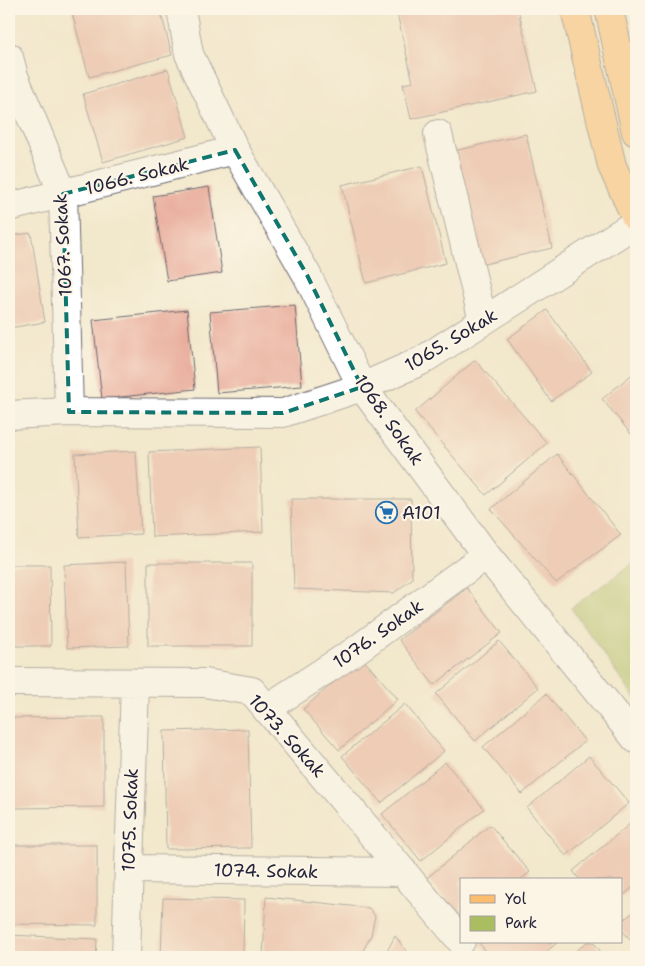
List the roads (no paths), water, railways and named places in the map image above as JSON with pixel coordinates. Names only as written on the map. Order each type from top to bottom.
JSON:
[{"type":"main road","points":[[575,9],[612,166],[636,218]]},
{"type":"main road","points":[[609,9],[636,132]]},
{"type":"street","name":"1068. Sokak","points":[[181,9],[189,54],[236,150],[307,276],[362,387],[486,555],[636,739]]},
{"type":"street","name":"1067. Sokak","points":[[9,57],[14,76],[63,194],[69,412]]},
{"type":"street","points":[[438,134],[483,321]]},
{"type":"street","name":"1066. Sokak","points":[[9,207],[236,150]]},
{"type":"street","name":"1065. Sokak","points":[[9,415],[69,412],[283,413],[362,387],[421,361],[636,223]]},
{"type":"street","name":"1076. Sokak","points":[[266,709],[355,652],[486,555]]},
{"type":"street","name":"1073. Sokak","points":[[9,682],[204,683],[252,691],[460,940]]},
{"type":"street","name":"1075. Sokak","points":[[126,957],[135,683]]},
{"type":"street","name":"1074. Sokak","points":[[129,869],[404,872]]},
{"type":"street","name":"1073. Sokak","points":[[464,944],[475,957]]},
{"type":"place","name":"A101","points":[[386,513]]}]
